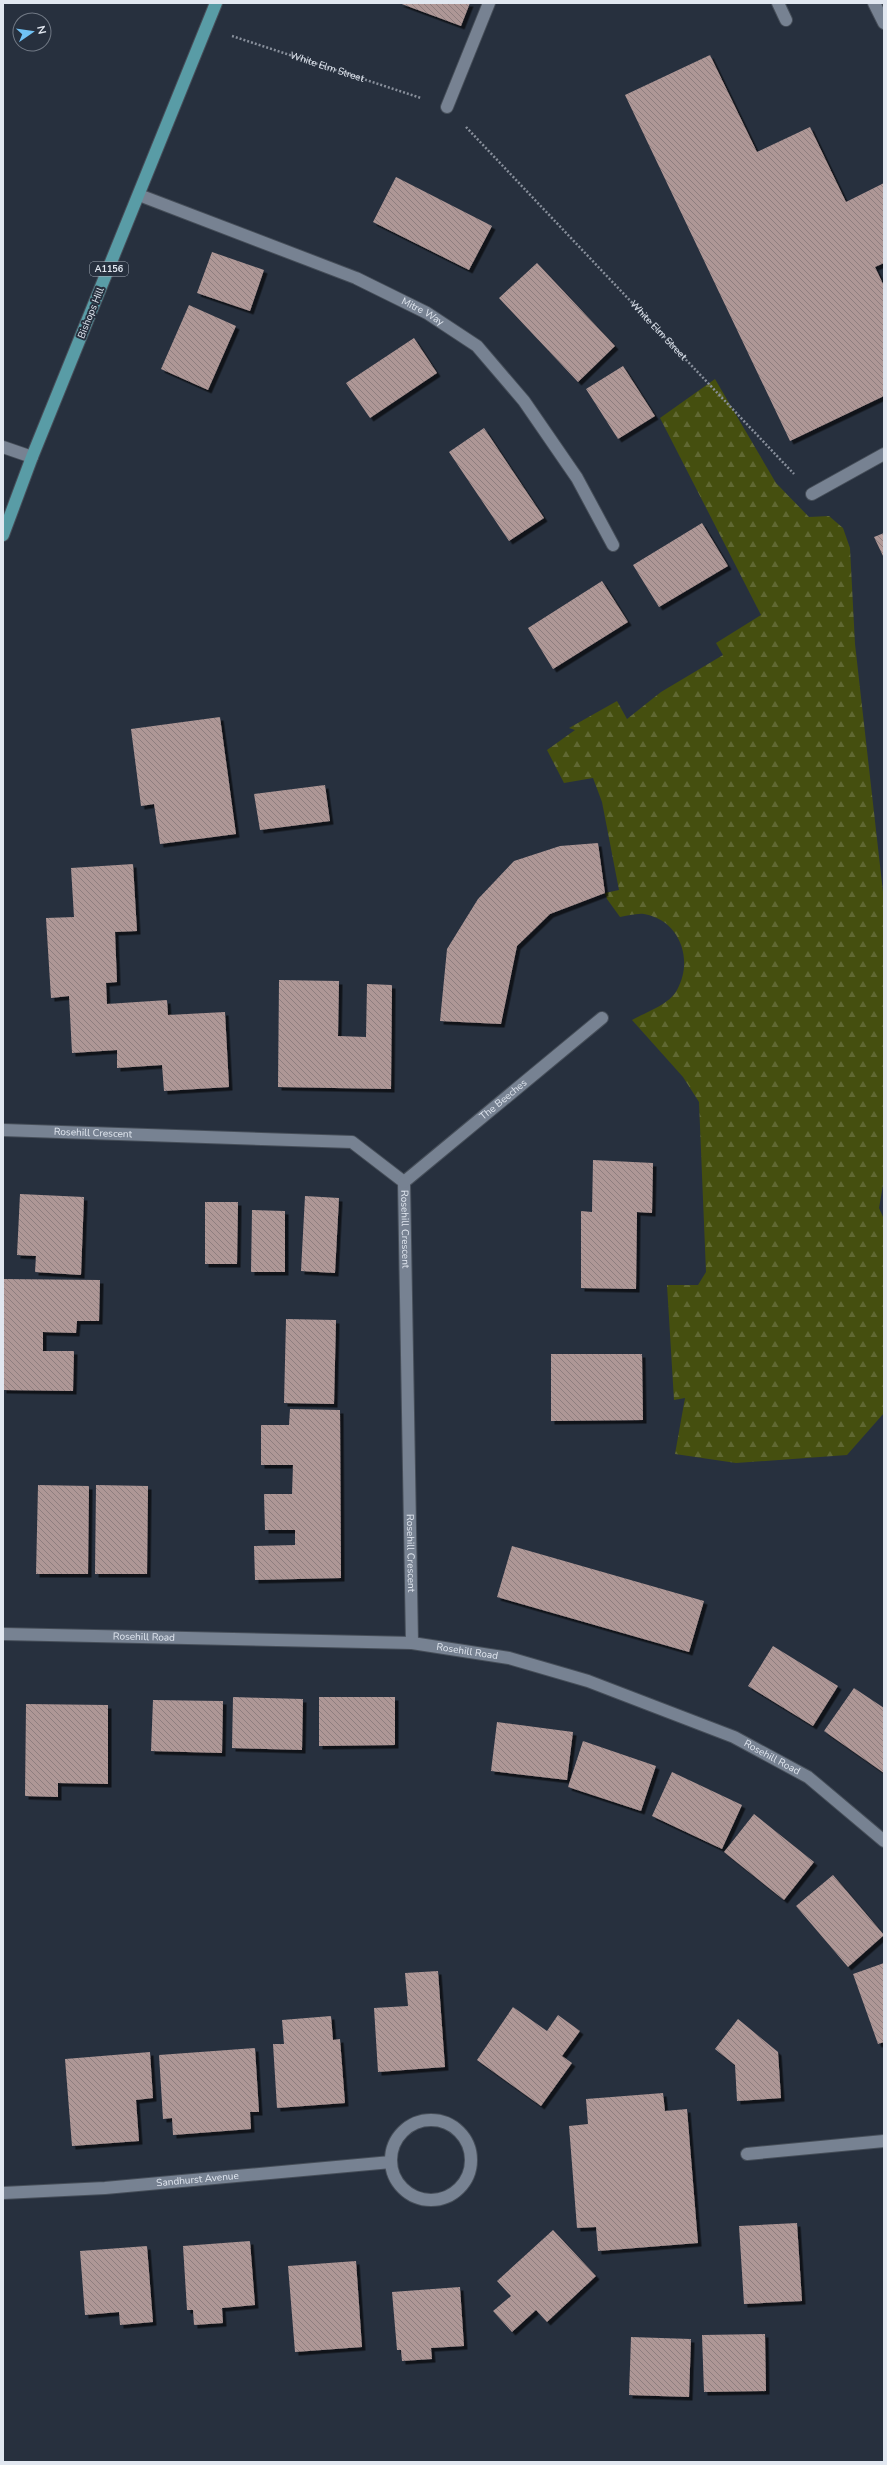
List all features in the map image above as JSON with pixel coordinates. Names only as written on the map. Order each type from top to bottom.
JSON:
[{"type":"main road","name":"Bishops Hill","points":[[3,535],[32,457],[216,3]]},
{"type":"street","points":[[448,107],[490,3]]},
{"type":"street","points":[[778,3],[786,20]]},
{"type":"street","points":[[874,3],[884,23]]},
{"type":"street","name":"Mitre Way","points":[[139,195],[356,278],[427,313],[477,346],[529,407],[576,478],[613,545]]},
{"type":"street","points":[[3,447],[32,457]]},
{"type":"street","points":[[812,494],[884,454]]},
{"type":"street","name":"The Beeches","points":[[404,1182],[602,1018]]},
{"type":"street","name":"Rosehill Crescent","points":[[3,1130],[352,1142],[404,1182],[412,1643]]},
{"type":"street","name":"Rosehill Road","points":[[3,1634],[412,1643],[509,1658],[588,1681],[734,1737],[808,1777],[884,1841]]},
{"type":"street","points":[[432,2120],[444,2122],[460,2133],[470,2150],[471,2163],[468,2176],[461,2187],[450,2195],[431,2200],[411,2195],[401,2186],[394,2175],[391,2162],[392,2149],[402,2132],[419,2122],[432,2120]]},
{"type":"street","points":[[746,2154],[884,2141]]},
{"type":"street","name":"Sandhurst Avenue","points":[[3,2193],[105,2188],[391,2162]]},
{"type":"path","name":"White Elm Street","points":[[207,27],[448,107],[812,494]]},
{"type":"green space","points":[[715,379],[776,483],[809,517],[829,516],[843,528],[850,548],[855,644],[884,901],[884,1179],[879,1208],[884,1219],[884,1413],[847,1455],[736,1463],[675,1454],[685,1398],[674,1400],[667,1285],[698,1285],[706,1272],[699,1102],[683,1077],[632,1020],[657,1008],[669,1000],[677,990],[682,978],[684,954],[675,933],[667,924],[644,914],[620,917],[607,899],[605,893],[619,890],[602,802],[593,778],[564,783],[547,750],[575,730],[569,728],[617,701],[627,719],[661,692],[723,655],[716,643],[761,615],[660,418]]},
{"type":"building","points":[[399,3],[470,3],[461,26]]},
{"type":"building","points":[[710,55],[757,152],[810,127],[846,202],[884,183],[884,263],[875,267],[884,286],[884,396],[790,441],[625,95]]},
{"type":"building","points":[[396,177],[492,226],[469,270],[373,222]]},
{"type":"building","points":[[212,252],[264,270],[250,311],[197,293]]},
{"type":"building","points":[[537,263],[615,346],[578,382],[499,298]]},
{"type":"building","points":[[189,305],[236,326],[208,390],[161,369]]},
{"type":"building","points":[[414,338],[437,373],[370,418],[346,383]]},
{"type":"building","points":[[623,366],[655,416],[618,439],[586,389]]},
{"type":"building","points":[[484,428],[544,518],[509,541],[449,452]]},
{"type":"building","points":[[702,523],[728,566],[659,607],[633,565]]},
{"type":"building","points":[[884,533],[884,558],[874,537]]},
{"type":"building","points":[[602,581],[628,622],[553,669],[528,628]]},
{"type":"building","points":[[220,717],[236,834],[160,844],[154,804],[141,806],[131,729]]},
{"type":"building","points":[[325,785],[330,821],[260,830],[254,794]]},
{"type":"building","points":[[598,843],[605,893],[550,914],[517,946],[501,1024],[440,1021],[447,949],[478,899],[514,861],[560,846]]},
{"type":"building","points":[[133,864],[137,931],[115,932],[117,982],[106,983],[107,1004],[167,1000],[168,1015],[225,1012],[229,1087],[164,1091],[162,1065],[117,1068],[117,1050],[72,1053],[69,996],[51,998],[46,918],[74,917],[71,868]]},
{"type":"building","points":[[279,980],[339,981],[338,1036],[366,1037],[367,984],[392,985],[391,1089],[278,1087]]},
{"type":"building","points":[[593,1160],[653,1163],[652,1213],[637,1212],[636,1289],[581,1288],[581,1211],[592,1212]]},
{"type":"building","points":[[20,1194],[84,1197],[81,1275],[35,1272],[36,1256],[17,1255]]},
{"type":"building","points":[[305,1196],[339,1198],[335,1273],[301,1271]]},
{"type":"building","points":[[205,1202],[238,1202],[237,1264],[205,1264]]},
{"type":"building","points":[[252,1210],[285,1211],[285,1272],[251,1272]]},
{"type":"building","points":[[3,1279],[100,1280],[99,1321],[77,1321],[76,1333],[43,1332],[43,1351],[74,1351],[73,1391],[3,1390]]},
{"type":"building","points":[[286,1319],[336,1320],[334,1404],[284,1403]]},
{"type":"building","points":[[551,1354],[642,1354],[643,1420],[551,1421]]},
{"type":"building","points":[[290,1409],[340,1410],[341,1578],[255,1580],[254,1546],[295,1545],[295,1530],[265,1530],[264,1494],[292,1494],[293,1465],[261,1465],[261,1425],[289,1425]]},
{"type":"building","points":[[38,1485],[89,1486],[88,1574],[36,1574]]},
{"type":"building","points":[[96,1485],[148,1486],[147,1574],[95,1574]]},
{"type":"building","points":[[512,1546],[704,1601],[689,1652],[497,1597]]},
{"type":"building","points":[[773,1646],[838,1686],[813,1726],[748,1686]]},
{"type":"building","points":[[854,1688],[884,1708],[884,1773],[824,1731]]},
{"type":"building","points":[[233,1697],[303,1699],[302,1750],[232,1748]]},
{"type":"building","points":[[319,1697],[395,1697],[395,1745],[319,1746]]},
{"type":"building","points":[[153,1700],[223,1701],[222,1753],[151,1751]]},
{"type":"building","points":[[26,1704],[108,1705],[108,1784],[58,1783],[58,1797],[25,1796]]},
{"type":"building","points":[[497,1722],[573,1732],[567,1780],[491,1771]]},
{"type":"building","points":[[583,1741],[656,1766],[641,1811],[568,1787]]},
{"type":"building","points":[[672,1772],[742,1805],[722,1849],[652,1816]]},
{"type":"building","points":[[754,1814],[814,1862],[784,1900],[724,1852]]},
{"type":"building","points":[[833,1875],[884,1935],[848,1967],[796,1906]]},
{"type":"building","points":[[884,1963],[884,2042],[878,2044],[853,1974]]},
{"type":"building","points":[[438,1971],[445,2067],[378,2072],[374,2008],[408,2006],[405,1973]]},
{"type":"building","points":[[513,2007],[547,2031],[558,2015],[580,2031],[562,2056],[572,2063],[541,2106],[477,2060]]},
{"type":"building","points":[[331,2016],[333,2040],[340,2039],[345,2103],[277,2108],[273,2044],[284,2044],[282,2020]]},
{"type":"building","points":[[738,2019],[778,2052],[781,2098],[737,2101],[735,2065],[715,2049]]},
{"type":"building","points":[[255,2048],[259,2112],[250,2112],[251,2129],[173,2135],[172,2118],[163,2119],[159,2055]]},
{"type":"building","points":[[150,2052],[153,2098],[136,2100],[139,2141],[72,2146],[65,2059]]},
{"type":"building","points":[[663,2093],[665,2111],[687,2109],[698,2243],[598,2251],[596,2227],[577,2228],[569,2126],[588,2124],[586,2099]]},
{"type":"building","points":[[797,2223],[802,2301],[744,2304],[739,2226]]},
{"type":"building","points":[[553,2230],[596,2276],[547,2322],[536,2310],[512,2332],[493,2311],[511,2296],[497,2281]]},
{"type":"building","points":[[250,2241],[255,2305],[222,2308],[223,2323],[194,2325],[193,2310],[187,2310],[183,2246]]},
{"type":"building","points":[[147,2246],[153,2322],[120,2325],[119,2312],[85,2315],[80,2251]]},
{"type":"building","points":[[356,2261],[362,2347],[295,2352],[288,2266]]},
{"type":"building","points":[[460,2287],[464,2346],[431,2348],[432,2359],[402,2361],[401,2350],[397,2350],[392,2292]]},
{"type":"building","points":[[765,2334],[766,2391],[704,2392],[702,2335]]},
{"type":"building","points":[[631,2337],[691,2339],[689,2397],[629,2395]]}]
